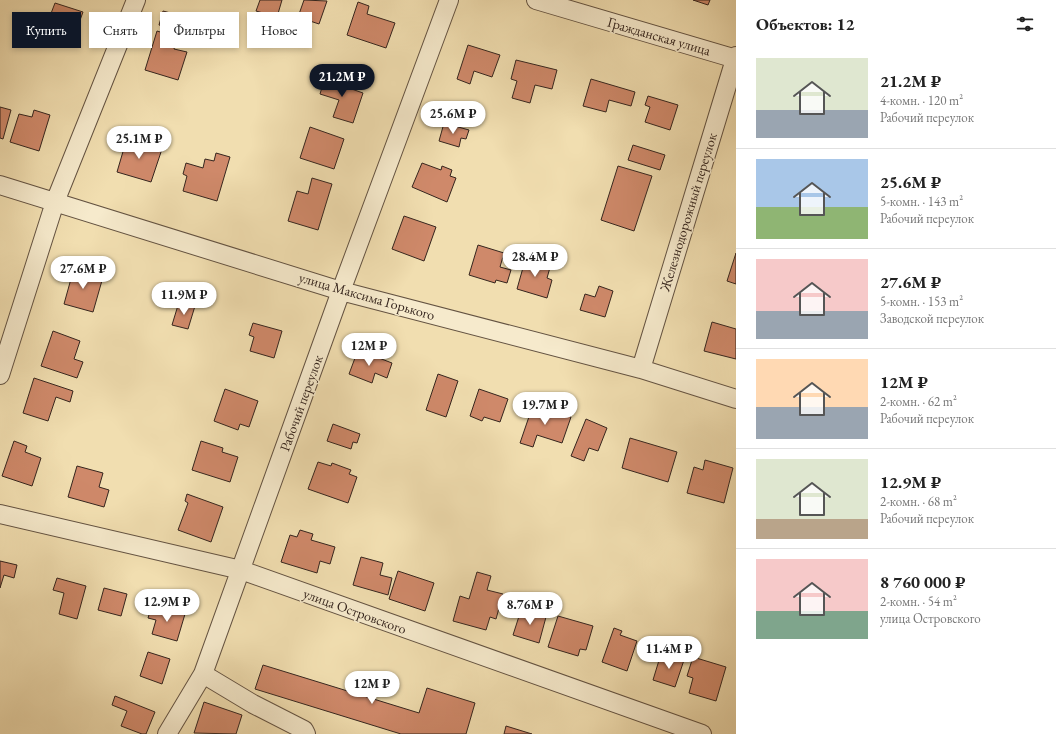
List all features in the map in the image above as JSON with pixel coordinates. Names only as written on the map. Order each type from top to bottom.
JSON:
[{"type":"street","points":[[0,375],[55,202],[136,0]]},
{"type":"street","name":"Рабочий переулок","points":[[167,734],[203,674],[341,291],[449,0]]},
{"type":"street","name":"Гражданская улица","points":[[536,0],[736,58]]},
{"type":"street","name":"Железнодорожный переулок","points":[[641,369],[736,58]]},
{"type":"street","name":"улица Максима Горького","points":[[0,185],[341,291],[641,369],[736,399]]},
{"type":"street","name":"улица Островского","points":[[0,514],[241,570],[702,734]]},
{"type":"street","points":[[203,674],[253,704],[304,730],[306,734]]},
{"type":"building","points":[[260,0],[282,0],[278,12],[256,11]]},
{"type":"building","points":[[304,0],[327,1],[319,24],[312,22],[312,12],[300,12]]},
{"type":"building","points":[[693,0],[710,0],[708,5]]},
{"type":"building","points":[[358,2],[369,6],[367,14],[395,23],[386,48],[347,35]]},
{"type":"building","points":[[55,3],[83,12],[81,18],[81,12],[52,12]]},
{"type":"building","points":[[157,31],[160,32],[160,48],[174,48],[187,52],[178,80],[145,70]]},
{"type":"building","points":[[468,45],[500,55],[492,77],[474,71],[470,84],[457,79]]},
{"type":"building","points":[[516,60],[557,70],[552,89],[535,85],[530,103],[512,98],[517,81],[511,79]]},
{"type":"building","points":[[326,74],[348,81],[346,87],[363,93],[353,123],[333,117],[339,100],[320,94]]},
{"type":"building","points":[[591,79],[635,92],[631,106],[609,100],[606,112],[583,106]]},
{"type":"building","points":[[648,96],[678,105],[670,130],[645,122],[650,107],[645,105]]},
{"type":"building","points":[[0,107],[11,110],[3,139],[0,138]]},
{"type":"building","points":[[34,110],[50,115],[39,151],[10,142],[19,114],[32,117]]},
{"type":"building","points":[[444,123],[469,130],[466,139],[461,138],[459,147],[439,141]]},
{"type":"building","points":[[310,127],[344,139],[334,169],[300,158]]},
{"type":"building","points":[[127,138],[162,149],[151,182],[117,172]]},
{"type":"building","points":[[633,145],[665,155],[660,170],[628,160]]},
{"type":"building","points":[[216,153],[230,157],[217,201],[183,191],[187,176],[183,174],[186,163],[203,168],[205,159],[214,161]]},
{"type":"building","points":[[422,163],[441,170],[442,166],[452,170],[450,176],[456,178],[447,202],[412,187]]},
{"type":"building","points":[[618,166],[652,176],[634,231],[601,220]]},
{"type":"building","points":[[312,178],[332,184],[318,230],[288,221],[297,191],[308,194]]},
{"type":"building","points":[[404,216],[436,227],[424,261],[392,249]]},
{"type":"building","points":[[478,245],[504,253],[500,267],[511,270],[507,283],[496,280],[495,283],[469,275]]},
{"type":"building","points":[[736,253],[736,284],[727,281]]},
{"type":"building","points":[[526,257],[551,264],[547,278],[552,280],[547,298],[517,289]]},
{"type":"building","points":[[74,268],[103,277],[93,312],[64,304]]},
{"type":"building","points":[[599,286],[613,291],[605,317],[580,310],[585,294],[595,297]]},
{"type":"building","points":[[179,302],[195,306],[188,329],[172,325]]},
{"type":"building","points":[[712,322],[736,329],[736,359],[704,351]]},
{"type":"building","points":[[253,323],[282,331],[274,358],[250,351],[254,337],[249,335]]},
{"type":"building","points":[[53,331],[80,341],[74,359],[83,362],[77,378],[41,366]]},
{"type":"building","points":[[358,350],[392,363],[387,378],[375,373],[372,383],[349,374]]},
{"type":"building","points":[[438,374],[458,381],[446,417],[426,410]]},
{"type":"building","points":[[34,378],[73,391],[70,402],[56,397],[48,421],[23,413]]},
{"type":"building","points":[[225,389],[258,401],[249,427],[240,424],[238,430],[214,421]]},
{"type":"building","points":[[479,389],[508,399],[500,422],[484,417],[482,421],[470,416]]},
{"type":"building","points":[[533,405],[571,417],[562,443],[537,435],[533,447],[520,443]]},
{"type":"building","points":[[586,419],[607,428],[598,451],[589,448],[584,461],[571,456]]},
{"type":"building","points":[[333,424],[360,434],[357,443],[353,442],[351,449],[327,441]]},
{"type":"building","points":[[630,438],[677,452],[668,482],[622,468]]},
{"type":"building","points":[[14,441],[27,446],[25,452],[41,458],[32,486],[2,476]]},
{"type":"building","points":[[201,441],[223,448],[222,452],[238,457],[230,482],[192,470]]},
{"type":"building","points":[[705,460],[733,468],[724,503],[687,493],[694,467],[703,470]]},
{"type":"building","points":[[318,462],[331,466],[332,463],[351,470],[349,474],[357,477],[348,503],[308,489]]},
{"type":"building","points":[[77,466],[103,473],[99,487],[109,490],[104,507],[68,497]]},
{"type":"building","points":[[187,494],[223,507],[211,542],[178,530],[188,503],[185,501]]},
{"type":"building","points":[[300,530],[313,534],[311,540],[335,547],[330,564],[320,561],[317,573],[281,562],[290,535],[297,537]]},
{"type":"building","points":[[361,557],[383,563],[380,575],[392,578],[388,595],[353,585]]},
{"type":"building","points":[[0,561],[17,565],[14,578],[4,575],[0,588]]},
{"type":"building","points":[[398,571],[434,583],[425,611],[389,599]]},
{"type":"building","points":[[477,572],[491,576],[487,590],[503,594],[496,619],[490,617],[486,630],[453,621],[460,596],[469,599]]},
{"type":"building","points":[[57,578],[86,586],[77,619],[59,614],[64,593],[53,590]]},
{"type":"building","points":[[104,588],[127,594],[121,616],[98,610]]},
{"type":"building","points":[[152,605],[185,614],[177,641],[152,634],[156,620],[148,618]]},
{"type":"building","points":[[521,610],[546,617],[539,643],[513,635]]},
{"type":"building","points":[[558,616],[593,626],[586,650],[580,649],[578,656],[548,647]]},
{"type":"building","points":[[614,628],[622,631],[620,635],[637,641],[627,671],[602,662]]},
{"type":"building","points":[[148,652],[170,659],[162,684],[140,676]]},
{"type":"building","points":[[674,653],[685,657],[675,687],[653,680],[660,657],[671,661]]},
{"type":"building","points":[[693,657],[726,667],[716,701],[689,693],[693,678],[687,676]]},
{"type":"building","points":[[263,665],[419,713],[427,688],[475,703],[466,734],[401,734],[255,689]]},
{"type":"building","points":[[115,696],[155,712],[146,734],[142,734],[121,726],[127,711],[112,705]]},
{"type":"building","points":[[204,702],[242,715],[236,734],[194,733]]},
{"type":"building","points":[[506,726],[532,734],[504,734]]}]
